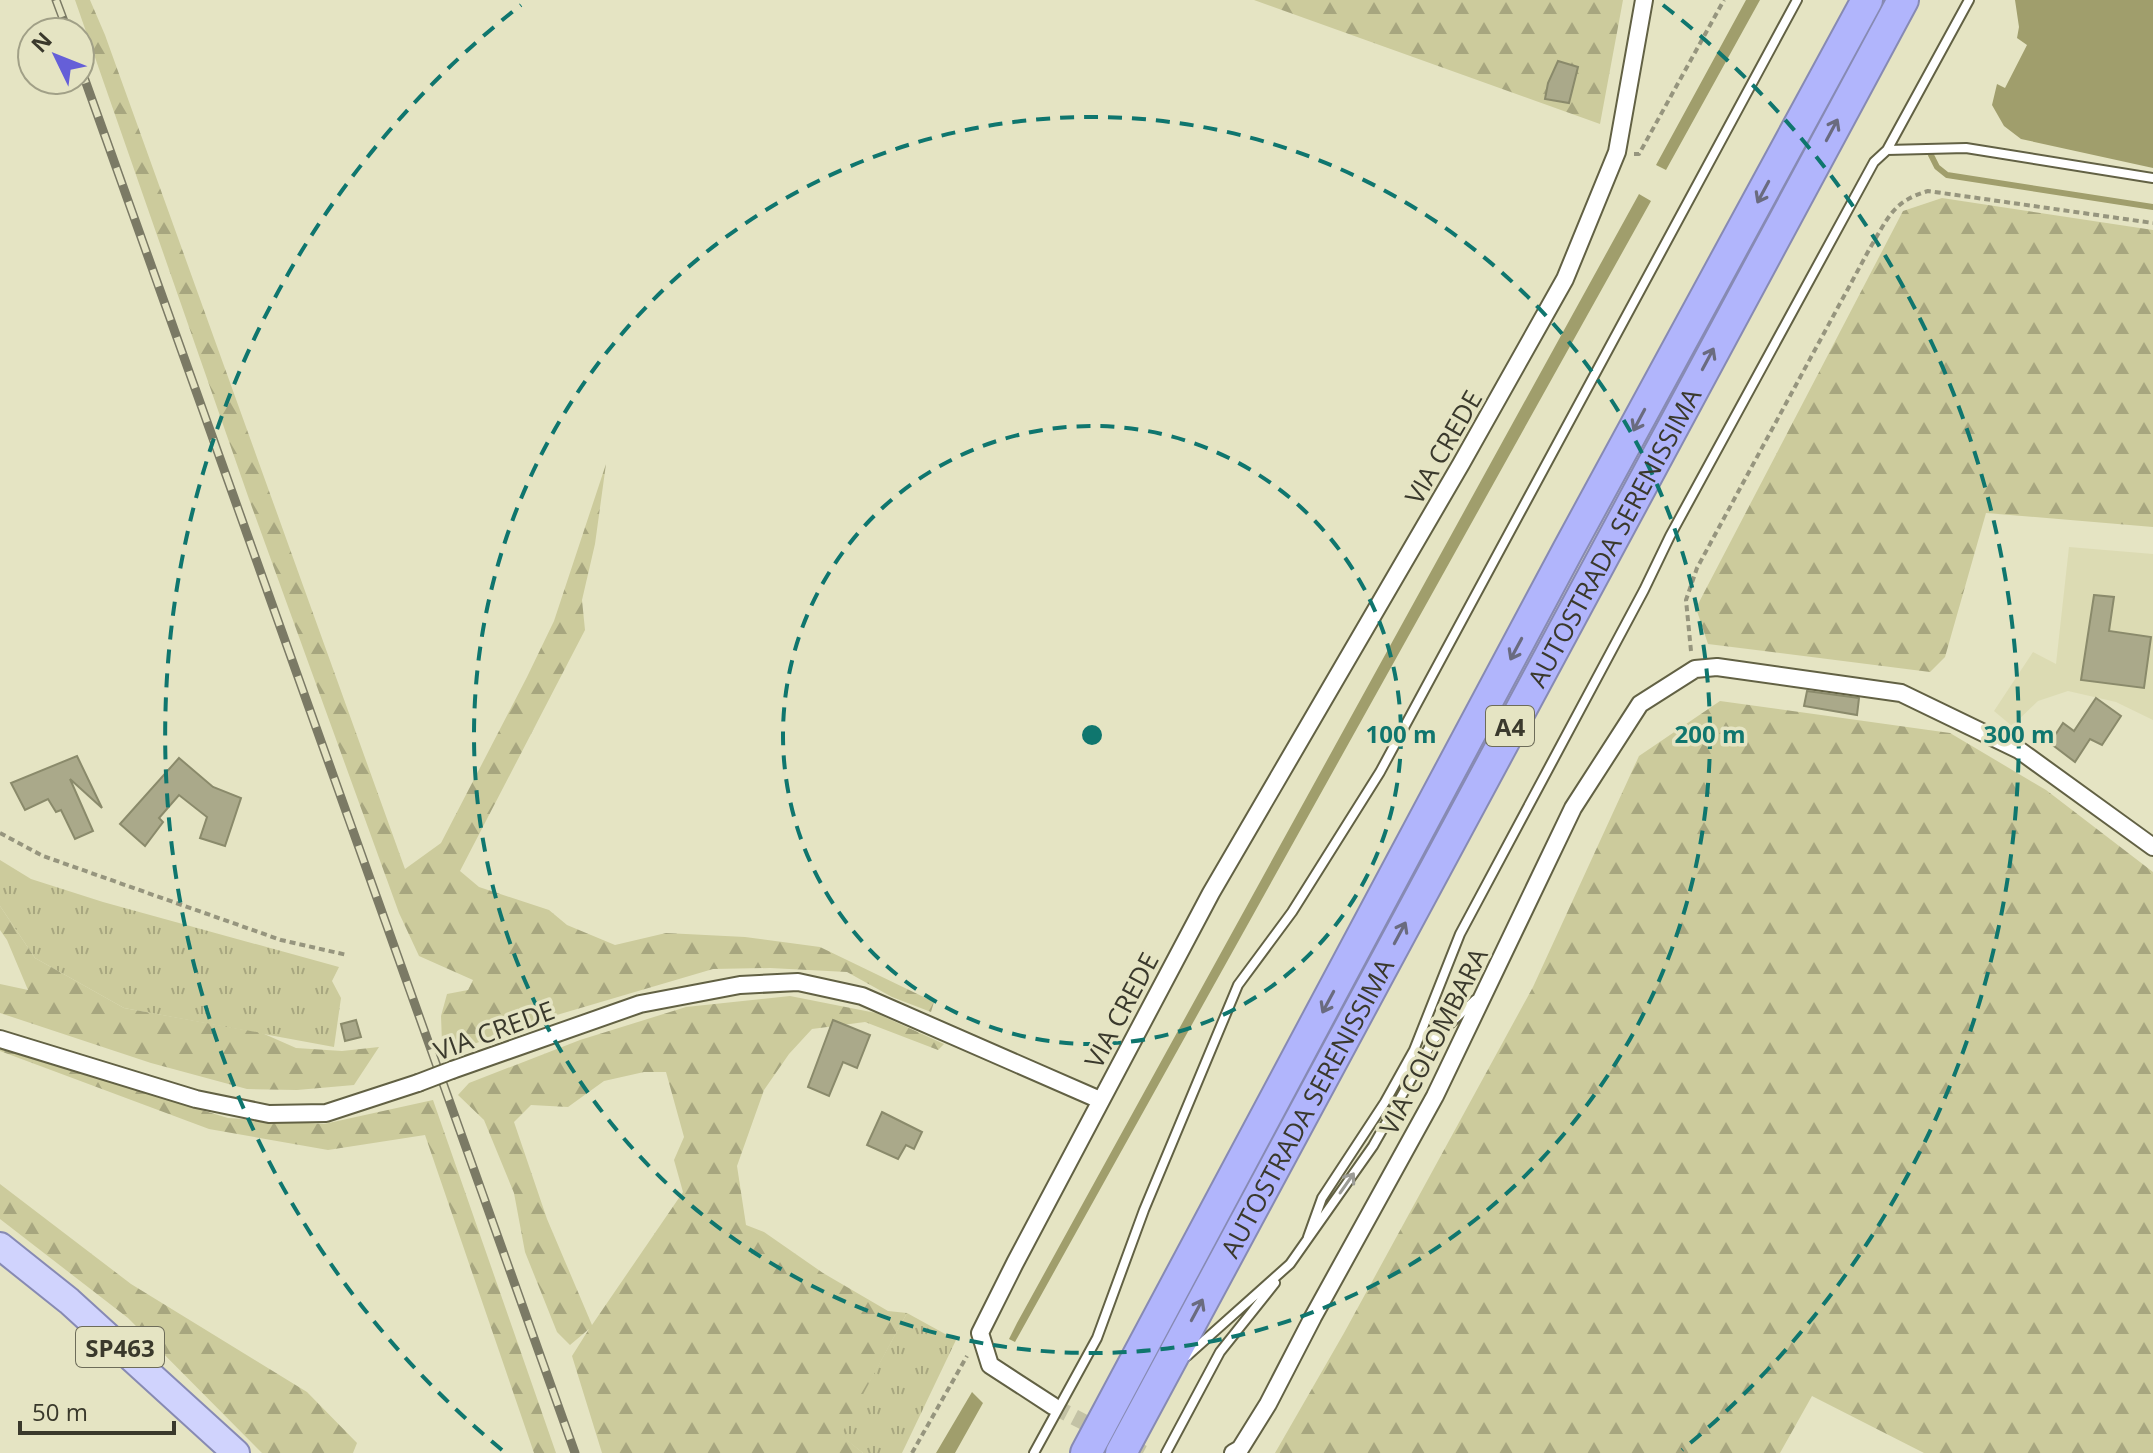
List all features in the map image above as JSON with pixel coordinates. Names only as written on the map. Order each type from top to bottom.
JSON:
[{"type":"highway","name":"AUTOSTRADA SERENISSIMA","points":[[1086,1453],[1568,550],[1867,0]]},
{"type":"highway","name":"AUTOSTRADA SERENISSIMA","points":[[1121,1453],[1903,0]]},
{"type":"main road","name":"SP463","points":[[0,1246],[69,1301],[236,1453]]},
{"type":"street","name":"VIA CREDE","points":[[0,1039],[196,1099],[269,1114],[326,1113],[640,1004],[740,985],[798,982],[862,996],[1100,1100],[1211,893],[1565,279],[1617,152],[1644,0]]},
{"type":"street","points":[[1695,669],[1717,667],[1901,693],[2019,750],[2153,847]]},
{"type":"street","name":"VIA COLOMBARA","points":[[1233,1453],[1240,1449],[1268,1404],[1435,1096],[1573,808],[1640,704],[1695,669]]},
{"type":"street","points":[[1053,1406],[990,1365],[980,1333],[1100,1100]]},
{"type":"lane","points":[[1034,1453],[1097,1338],[1144,1210],[1238,985],[1292,912],[1380,772],[1797,0]]},
{"type":"lane","points":[[1308,1237],[1322,1198],[1385,1102],[1414,1050],[1460,934],[1670,536],[1874,162],[1887,150],[1969,0]]},
{"type":"lane","points":[[1887,150],[1966,148],[2153,178]]},
{"type":"lane","points":[[1166,1453],[1220,1352],[1290,1264],[1373,1146],[1434,1039],[1486,989]]},
{"type":"lane","points":[[1160,1381],[1290,1264]]},
{"type":"path","points":[[1617,152],[1639,154],[1724,0]]},
{"type":"path","points":[[1695,669],[1688,635],[1686,600],[1697,568],[1870,248],[1905,197],[1928,191],[2153,223]]},
{"type":"path","points":[[0,833],[43,856],[281,940],[347,955]]},
{"type":"path","points":[[912,1453],[980,1333]]},
{"type":"shaded area","points":[[1746,0],[1760,0],[1666,170],[1656,165]]},
{"type":"shaded area","points":[[2015,0],[2153,0],[2153,168],[2021,139],[2004,126],[1992,105],[1997,84],[2005,88],[2027,45],[2017,38],[2019,27]]},
{"type":"shaded area","points":[[1639,194],[1651,201],[1015,1342],[1009,1339],[1017,1323]]},
{"type":"shaded area","points":[[2069,547],[2153,554],[2153,720],[2116,702],[2068,691],[2038,701],[2012,726],[1994,711],[2033,652],[2056,664]]},
{"type":"shaded area","points":[[972,1392],[983,1403],[955,1453],[936,1453]]},
{"type":"green space","points":[[75,0],[90,0],[105,35],[405,869],[441,843],[527,677],[554,621],[606,464],[595,544],[582,600],[585,630],[460,871],[479,887],[549,910],[567,925],[615,945],[666,933],[745,937],[820,947],[934,1002],[931,1012],[892,997],[847,972],[713,969],[533,1022],[455,1051],[442,1043],[441,1016],[447,994],[468,990],[473,980],[419,956],[399,913],[249,499],[96,60],[96,16],[81,16]]},
{"type":"green space","points":[[1254,0],[1623,0],[1600,124]]},
{"type":"green space","points":[[1942,198],[2153,230],[2153,527],[1986,513],[1945,657],[1930,672],[1708,644],[1696,608],[1903,211]]},
{"type":"green space","points":[[1720,701],[1950,733],[2046,790],[2153,872],[2153,1453],[1924,1453],[1812,1396],[1780,1453],[1275,1453],[1533,987],[1639,756]]},
{"type":"green space","points":[[0,860],[31,879],[103,902],[339,967],[332,981],[341,998],[334,1047],[124,1008],[35,958],[0,906]]},
{"type":"green space","points":[[0,906],[35,958],[124,1008],[262,1033],[296,1048],[342,1051],[379,1047],[354,1085],[297,1090],[247,1089],[151,1063],[0,1013],[0,984],[28,990],[0,930]]},
{"type":"green space","points":[[790,996],[876,1013],[944,1044],[938,1050],[865,1022],[812,1029],[789,1054],[764,1090],[737,1166],[746,1225],[764,1232],[823,1273],[888,1311],[907,1313],[841,1435],[863,1453],[602,1453],[572,1356],[589,1329],[570,1345],[557,1332],[525,1252],[514,1193],[484,1120],[458,1095],[469,1083],[580,1040],[686,1007]],"holes":[[[644,1072],[666,1072],[684,1137],[674,1160],[683,1192],[592,1325],[547,1219],[514,1122],[531,1105],[568,1107],[604,1081]]]},
{"type":"green space","points":[[0,1049],[228,1118],[324,1124],[433,1100],[556,1453],[534,1453],[425,1135],[328,1150],[209,1129]]},
{"type":"green space","points":[[0,1184],[131,1284],[307,1392],[357,1443],[353,1453],[262,1453],[128,1318],[0,1219]]},
{"type":"green space","points":[[907,1313],[956,1340],[902,1453],[863,1453],[840,1435]]},
{"type":"building","points":[[1558,61],[1578,67],[1569,103],[1545,99]]},
{"type":"building","points":[[2094,595],[2114,597],[2109,631],[2151,637],[2144,688],[2081,680]]},
{"type":"building","points":[[1807,691],[1859,698],[1857,715],[1804,706]]},
{"type":"building","points":[[2096,698],[2121,716],[2102,745],[2090,739],[2075,762],[2050,743],[2063,723],[2074,731]]},
{"type":"building","points":[[77,756],[102,808],[70,779],[93,831],[75,839],[61,810],[56,812],[48,799],[25,810],[11,783]]},
{"type":"building","points":[[179,758],[213,787],[241,798],[225,846],[200,838],[207,817],[179,795],[159,818],[163,822],[145,846],[120,824]]},
{"type":"building","points":[[356,1020],[361,1037],[345,1041],[341,1024]]},
{"type":"building","points":[[833,1020],[870,1035],[857,1068],[843,1062],[829,1096],[808,1087]]},
{"type":"building","points":[[882,1112],[922,1132],[914,1149],[906,1145],[898,1159],[867,1145]]},
{"type":"waterway","points":[[1931,155],[1937,167],[1947,175],[2153,207]]},
{"type":"tunnel","points":[[1053,1406],[1143,1453]]},
{"type":"railway","points":[[56,0],[62,16]]},
{"type":"railway","points":[[91,96],[575,1453]]}]
